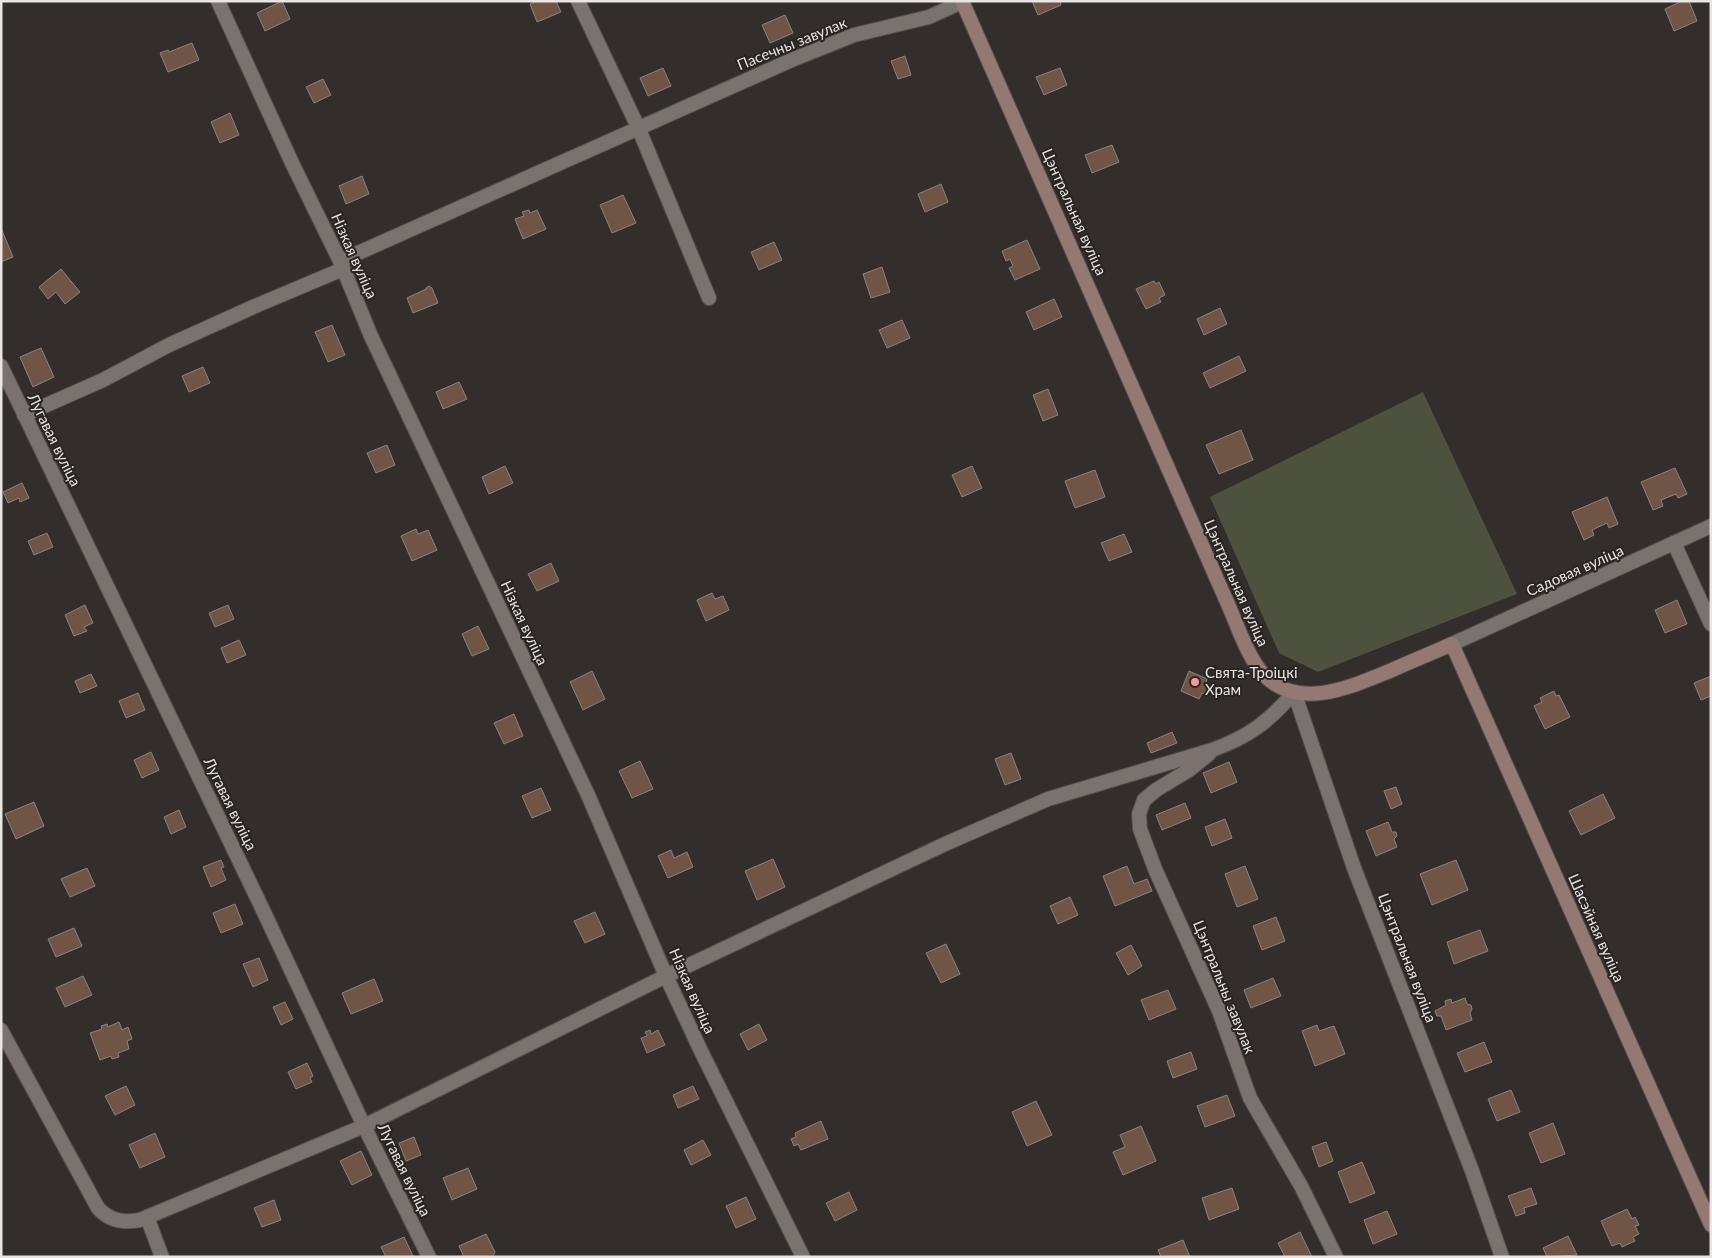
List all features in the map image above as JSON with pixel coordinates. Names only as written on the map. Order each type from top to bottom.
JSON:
[{"type":"main road","name":"Цэнтральная вуліца","points":[[962,2],[1253,660],[1268,679],[1280,687],[1294,692]]},
{"type":"main road","points":[[1294,692],[1315,694],[1345,688],[1452,644]]},
{"type":"main road","name":"Шасэйная вуліца","points":[[1452,644],[1711,1225]]},
{"type":"street","name":"Нізкая вуліца","points":[[218,1],[292,163],[342,265],[371,336],[588,795],[666,976],[700,1049],[803,1257]]},
{"type":"street","points":[[578,1],[638,127],[709,298]]},
{"type":"street","name":"Пасечны завулак","points":[[24,415],[103,380],[169,345],[638,127],[810,52],[854,35],[928,16],[962,2]]},
{"type":"street","name":"Лугавая вуліца","points":[[1,366],[262,908],[364,1126],[429,1257]]},
{"type":"street","name":"Садовая вуліца","points":[[1452,644],[1711,526]]},
{"type":"street","points":[[1674,544],[1711,624]]},
{"type":"street","points":[[1,1030],[98,1208],[107,1217],[122,1222],[133,1221],[147,1217],[364,1126],[666,976],[945,844],[1048,799],[1233,743],[1257,729],[1277,712],[1294,692]]},
{"type":"street","name":"Цэнтральная вуліца","points":[[1294,692],[1354,868],[1471,1168],[1502,1257]]},
{"type":"street","name":"Цэнтральны завулак","points":[[1212,750],[1189,770],[1156,790],[1144,800],[1139,814],[1140,829],[1155,869],[1219,1011],[1250,1098],[1301,1186],[1336,1257]]},
{"type":"street","points":[[147,1217],[162,1257]]},
{"type":"green space","points":[[1423,392],[1517,594],[1318,672],[1279,653],[1210,497]]},
{"type":"building","points":[[282,1],[290,19],[265,31],[257,13]]},
{"type":"building","points":[[537,1],[556,1],[561,12],[537,22],[530,4]]},
{"type":"building","points":[[1032,1],[1060,1],[1061,5],[1038,15]]},
{"type":"building","points":[[1682,1],[1689,1],[1697,21],[1674,31],[1665,9]]},
{"type":"building","points":[[785,15],[793,33],[770,43],[762,25]]},
{"type":"building","points":[[192,43],[199,60],[168,72],[160,53],[168,50],[169,52]]},
{"type":"building","points":[[905,56],[911,75],[898,79],[891,61]]},
{"type":"building","points":[[663,68],[671,86],[648,96],[640,78]]},
{"type":"building","points":[[1060,68],[1067,85],[1044,95],[1036,77]]},
{"type":"building","points":[[323,79],[331,95],[314,103],[306,87]]},
{"type":"building","points":[[230,113],[239,135],[220,143],[211,122]]},
{"type":"building","points":[[1112,145],[1119,162],[1092,173],[1085,155]]},
{"type":"building","points":[[362,176],[369,194],[346,204],[339,186]]},
{"type":"building","points":[[941,184],[948,202],[925,212],[918,194]]},
{"type":"building","points":[[623,195],[636,223],[612,233],[600,205]]},
{"type":"building","points":[[529,210],[530,213],[537,210],[546,229],[523,239],[515,219],[524,216],[522,212]]},
{"type":"building","points":[[1,228],[13,257],[1,262]]},
{"type":"building","points":[[1027,240],[1040,269],[1015,280],[1009,268],[1013,266],[1010,259],[1006,261],[1002,251]]},
{"type":"building","points":[[774,242],[782,260],[759,270],[751,252]]},
{"type":"building","points":[[882,267],[890,292],[871,298],[863,274]]},
{"type":"building","points":[[61,269],[80,292],[65,304],[56,292],[48,299],[39,287]]},
{"type":"building","points":[[1154,281],[1156,284],[1159,282],[1165,295],[1159,298],[1161,302],[1146,309],[1136,289]]},
{"type":"building","points":[[429,286],[432,288],[438,303],[413,313],[407,298]]},
{"type":"building","points":[[1054,299],[1062,317],[1034,330],[1026,312]]},
{"type":"building","points":[[1220,308],[1227,324],[1204,335],[1197,319]]},
{"type":"building","points":[[902,320],[910,338],[887,348],[879,330]]},
{"type":"building","points":[[332,325],[345,355],[328,362],[315,332]]},
{"type":"building","points":[[41,348],[54,377],[33,387],[20,357]]},
{"type":"building","points":[[1239,356],[1246,371],[1210,388],[1203,373]]},
{"type":"building","points":[[203,367],[210,383],[189,392],[182,376]]},
{"type":"building","points":[[459,382],[467,399],[443,409],[436,392]]},
{"type":"building","points":[[1048,389],[1058,415],[1043,421],[1033,395]]},
{"type":"building","points":[[1241,430],[1253,460],[1219,474],[1206,445]]},
{"type":"building","points":[[387,445],[395,465],[376,473],[367,453]]},
{"type":"building","points":[[505,466],[513,483],[489,494],[482,477]]},
{"type":"building","points":[[972,466],[982,488],[962,497],[952,475]]},
{"type":"building","points":[[1675,468],[1687,494],[1678,498],[1676,494],[1661,500],[1663,506],[1653,510],[1641,482]]},
{"type":"building","points":[[1095,470],[1105,497],[1075,508],[1065,481]]},
{"type":"building","points":[[22,483],[29,498],[20,502],[19,498],[8,503],[3,492]]},
{"type":"building","points":[[1607,497],[1618,524],[1609,528],[1607,523],[1592,530],[1594,535],[1584,540],[1572,512]]},
{"type":"building","points":[[416,529],[418,534],[428,530],[437,550],[412,561],[401,536]]},
{"type":"building","points":[[47,533],[53,547],[34,555],[28,541]]},
{"type":"building","points":[[1124,534],[1132,552],[1109,561],[1101,543]]},
{"type":"building","points":[[551,563],[559,581],[537,591],[528,574]]},
{"type":"building","points":[[712,593],[715,599],[723,596],[729,610],[706,621],[697,600]]},
{"type":"building","points":[[1677,600],[1687,624],[1665,633],[1655,610]]},
{"type":"building","points":[[85,605],[93,623],[84,627],[87,631],[74,636],[65,615]]},
{"type":"building","points":[[228,605],[234,619],[215,627],[209,613]]},
{"type":"building","points":[[478,626],[489,649],[472,656],[462,634]]},
{"type":"building","points":[[239,640],[246,655],[227,663],[221,648]]},
{"type":"building","points":[[592,671],[605,699],[583,710],[570,682]]},
{"type":"building","name":"Свята-Троіцкі Храм","points":[[1189,671],[1207,679],[1205,686],[1210,688],[1207,695],[1202,693],[1199,699],[1181,691]]},
{"type":"building","points":[[91,674],[97,686],[80,693],[75,681]]},
{"type":"building","points":[[1711,676],[1711,696],[1701,700],[1694,683]]},
{"type":"building","points":[[1554,691],[1556,696],[1559,695],[1570,717],[1545,729],[1534,706],[1542,702],[1540,698]]},
{"type":"building","points":[[138,693],[145,710],[126,718],[119,701]]},
{"type":"building","points":[[514,714],[523,736],[504,744],[494,723]]},
{"type":"building","points":[[1172,732],[1177,743],[1151,753],[1147,743]]},
{"type":"building","points":[[151,752],[159,770],[142,778],[134,760]]},
{"type":"building","points":[[1011,753],[1021,779],[1005,785],[995,759]]},
{"type":"building","points":[[640,761],[653,789],[632,798],[619,771]]},
{"type":"building","points":[[1229,762],[1237,782],[1211,793],[1203,773]]},
{"type":"building","points":[[1396,787],[1402,804],[1391,809],[1384,791]]},
{"type":"building","points":[[541,788],[551,810],[532,818],[522,796]]},
{"type":"building","points":[[1603,794],[1615,818],[1581,835],[1569,811]]},
{"type":"building","points":[[34,802],[44,826],[16,839],[5,814]]},
{"type":"building","points":[[1185,803],[1191,818],[1162,830],[1156,815]]},
{"type":"building","points":[[179,810],[186,827],[171,834],[164,817]]},
{"type":"building","points":[[1225,819],[1232,838],[1212,846],[1205,827]]},
{"type":"building","points":[[1388,822],[1392,832],[1396,832],[1397,836],[1394,839],[1397,847],[1376,856],[1366,831]]},
{"type":"building","points":[[671,850],[674,858],[687,852],[693,867],[668,878],[658,856]]},
{"type":"building","points":[[773,859],[785,887],[757,900],[745,871]]},
{"type":"building","points":[[221,860],[224,867],[221,868],[226,880],[211,887],[203,867]]},
{"type":"building","points":[[1456,860],[1468,890],[1432,905],[1420,874]]},
{"type":"building","points":[[1127,866],[1134,884],[1147,879],[1152,891],[1115,906],[1103,876]]},
{"type":"building","points":[[1245,866],[1258,899],[1237,907],[1225,874]]},
{"type":"building","points":[[87,868],[95,886],[70,897],[61,879]]},
{"type":"building","points":[[1070,897],[1078,915],[1058,924],[1050,906]]},
{"type":"building","points":[[235,904],[243,924],[221,933],[213,913]]},
{"type":"building","points":[[595,912],[605,934],[585,943],[574,921]]},
{"type":"building","points":[[1276,917],[1285,941],[1262,950],[1253,926]]},
{"type":"building","points":[[74,928],[82,946],[56,957],[48,939]]},
{"type":"building","points":[[1480,930],[1488,951],[1454,964],[1447,942]]},
{"type":"building","points":[[946,944],[960,974],[941,983],[926,953]]},
{"type":"building","points":[[1131,945],[1142,966],[1128,975],[1116,953]]},
{"type":"building","points":[[259,958],[268,980],[253,987],[243,964]]},
{"type":"building","points":[[83,976],[92,995],[65,1007],[56,988]]},
{"type":"building","points":[[1273,978],[1281,996],[1251,1008],[1244,990]]},
{"type":"building","points":[[374,979],[383,1001],[351,1014],[342,993]]},
{"type":"building","points":[[1168,990],[1176,1009],[1149,1020],[1141,1000]]},
{"type":"building","points":[[1465,998],[1467,1004],[1471,1005],[1470,1013],[1472,1020],[1446,1030],[1441,1016],[1437,1016],[1435,1011],[1446,1005],[1445,1001],[1451,999],[1452,1003]]},
{"type":"building","points":[[285,1002],[293,1019],[281,1025],[273,1007]]},
{"type":"building","points":[[119,1022],[122,1030],[128,1027],[132,1039],[127,1041],[129,1049],[118,1053],[119,1057],[112,1059],[111,1056],[100,1060],[90,1033],[102,1029],[101,1026],[107,1024],[108,1027]]},
{"type":"building","points":[[759,1024],[767,1040],[748,1050],[740,1034]]},
{"type":"building","points":[[1317,1025],[1319,1031],[1334,1026],[1345,1054],[1315,1066],[1302,1031]]},
{"type":"building","points":[[650,1030],[651,1034],[658,1030],[665,1045],[647,1053],[641,1038],[647,1036],[645,1032]]},
{"type":"building","points":[[1484,1042],[1492,1062],[1465,1072],[1457,1053]]},
{"type":"building","points":[[1191,1052],[1197,1069],[1173,1078],[1167,1061]]},
{"type":"building","points":[[307,1063],[313,1076],[310,1078],[312,1082],[296,1089],[288,1072]]},
{"type":"building","points":[[126,1086],[135,1105],[115,1115],[105,1096]]},
{"type":"building","points":[[693,1086],[699,1099],[678,1108],[673,1095]]},
{"type":"building","points":[[1511,1090],[1520,1112],[1497,1121],[1488,1099]]},
{"type":"building","points":[[1227,1095],[1235,1116],[1205,1127],[1197,1106]]},
{"type":"building","points":[[1036,1101],[1052,1135],[1027,1146],[1012,1112]]},
{"type":"building","points":[[821,1121],[828,1139],[801,1150],[798,1144],[794,1146],[791,1139],[796,1137],[795,1133]]},
{"type":"building","points":[[1553,1123],[1565,1154],[1541,1163],[1529,1133]]},
{"type":"building","points":[[1141,1126],[1156,1161],[1123,1175],[1113,1152],[1125,1147],[1120,1135]]},
{"type":"building","points":[[155,1133],[165,1157],[140,1168],[129,1145]]},
{"type":"building","points":[[414,1137],[421,1155],[406,1161],[399,1143]]},
{"type":"building","points":[[703,1140],[711,1155],[691,1165],[684,1150]]},
{"type":"building","points":[[1326,1142],[1333,1161],[1319,1167],[1312,1147]]},
{"type":"building","points":[[361,1151],[372,1175],[352,1185],[340,1161]]},
{"type":"building","points":[[1362,1162],[1375,1193],[1350,1203],[1338,1172]]},
{"type":"building","points":[[468,1168],[477,1189],[452,1200],[443,1178]]},
{"type":"building","points":[[1232,1188],[1239,1209],[1209,1220],[1202,1198]]},
{"type":"building","points":[[1531,1188],[1537,1204],[1524,1208],[1525,1213],[1516,1216],[1508,1196]]},
{"type":"building","points":[[849,1192],[857,1210],[835,1221],[826,1203]]},
{"type":"building","points":[[746,1197],[756,1219],[736,1228],[726,1206]]},
{"type":"building","points":[[274,1200],[281,1220],[262,1227],[254,1208]]},
{"type":"building","points":[[1627,1209],[1632,1219],[1635,1217],[1639,1225],[1635,1226],[1639,1234],[1633,1237],[1635,1241],[1622,1247],[1620,1243],[1612,1246],[1601,1221]]},
{"type":"building","points":[[1387,1211],[1397,1234],[1373,1244],[1364,1220]]},
{"type":"building","points":[[1300,1232],[1312,1257],[1285,1257],[1278,1243]]},
{"type":"building","points":[[486,1234],[495,1252],[493,1257],[464,1257],[459,1246]]},
{"type":"building","points":[[1568,1236],[1577,1255],[1547,1257],[1543,1248]]},
{"type":"building","points":[[404,1237],[413,1256],[386,1257],[381,1247]]},
{"type":"building","points":[[1183,1240],[1190,1257],[1161,1257],[1158,1250]]},
{"type":"place","name":"Свята-Троіцкі Храм","points":[[1195,682]]}]
